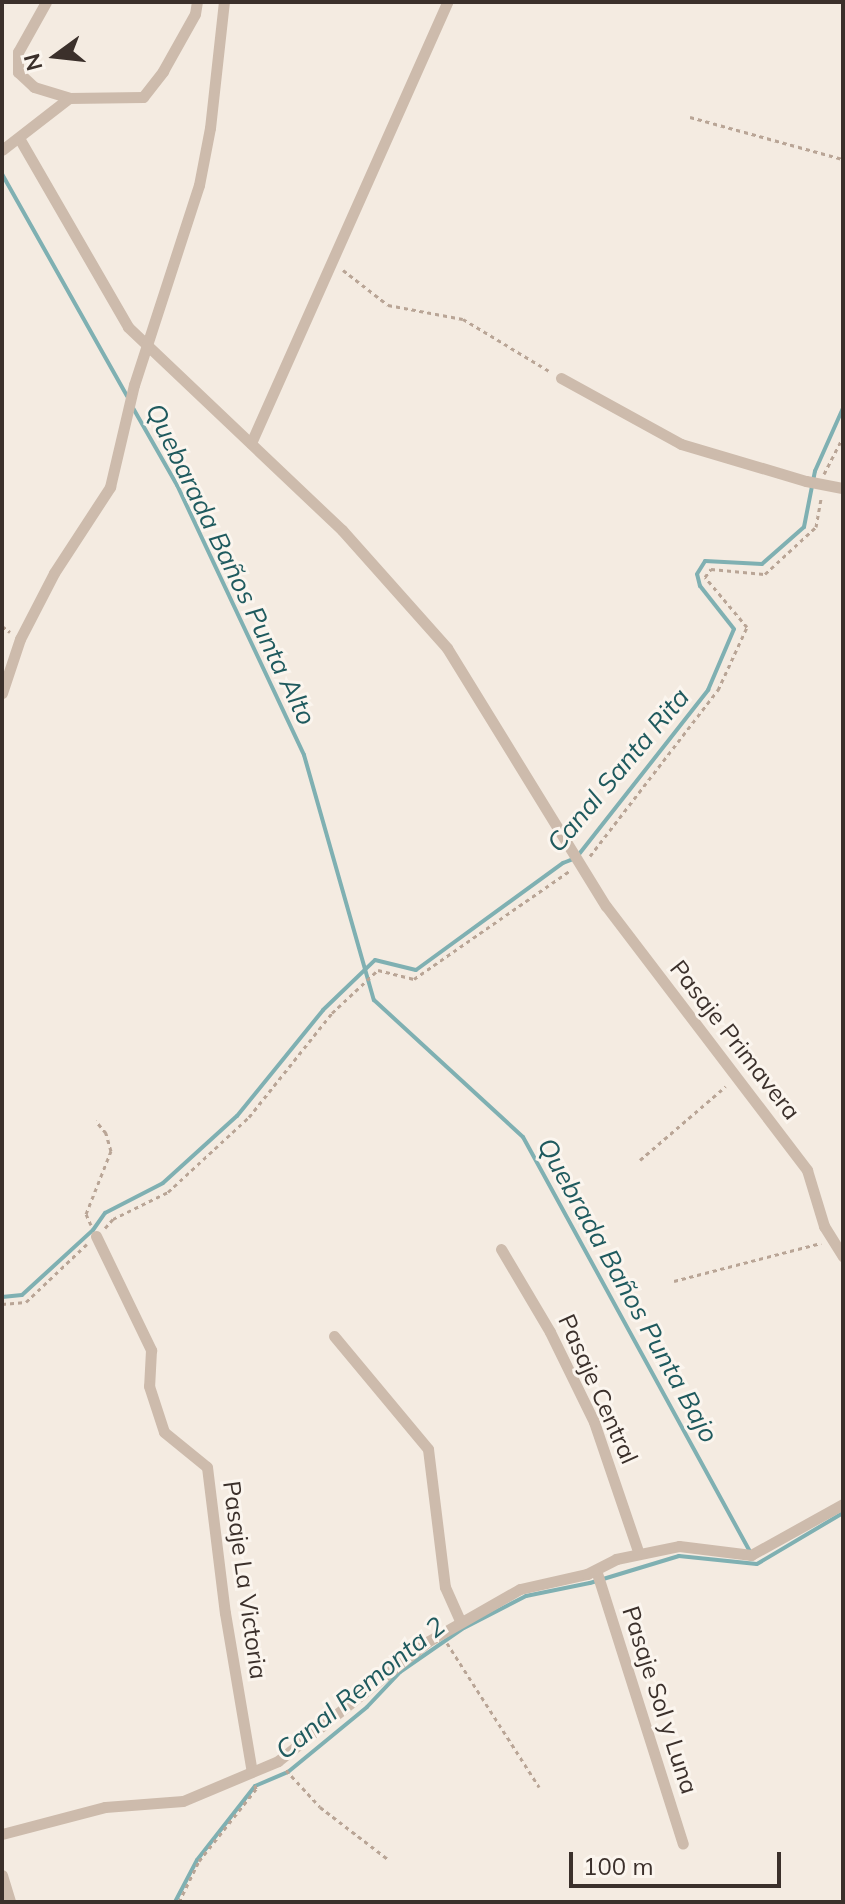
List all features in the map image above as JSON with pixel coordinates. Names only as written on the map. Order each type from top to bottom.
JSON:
[{"type":"street","points":[[46,2],[18,52],[18,72],[34,87],[69,98],[143,97],[163,71],[195,14],[197,2]]},
{"type":"street","points":[[2,693],[20,639],[54,573],[110,487],[134,385],[199,185],[210,128],[224,2]]},
{"type":"street","points":[[251,443],[447,2]]},
{"type":"street","points":[[2,150],[69,98]]},
{"type":"street","name":"Pasaje Primavera","points":[[19,138],[128,327],[342,530],[447,648],[606,906],[807,1170],[813,1195],[843,1256]]},
{"type":"street","points":[[561,378],[681,444],[843,488]]},
{"type":"street","name":"Pasaje La Victoria","points":[[96,1236],[151,1350],[149,1386],[164,1432],[207,1467],[225,1613],[252,1772]]},
{"type":"street","name":"Pasaje Central","points":[[501,1249],[550,1332],[594,1422],[639,1554]]},
{"type":"street","points":[[334,1336],[428,1449],[445,1587],[460,1621]]},
{"type":"street","points":[[2,1834],[105,1807],[183,1801],[278,1761],[441,1633],[520,1589],[596,1570],[616,1559],[679,1546],[751,1555],[843,1504]]},
{"type":"street","name":"Pasaje Sol y Luna","points":[[596,1570],[683,1844]]},
{"type":"street","points":[[2,1875],[10,1902]]},
{"type":"path","points":[[690,117],[843,159]]},
{"type":"path","points":[[332,261],[388,305],[463,319],[561,378]]},
{"type":"path","points":[[2,1304],[26,1302],[113,1219],[168,1192],[249,1117],[332,1013],[378,970],[414,979],[578,861],[597,852],[718,690],[747,627],[705,577],[711,569],[765,574],[816,527],[825,470],[843,437]]},
{"type":"path","points":[[640,1160],[735,1078]]},
{"type":"path","points":[[96,1121],[106,1133],[111,1151],[86,1214],[96,1236]]},
{"type":"path","points":[[674,1281],[833,1240]]},
{"type":"path","points":[[441,1633],[539,1787]]},
{"type":"path","points":[[278,1761],[320,1807],[389,1860]]},
{"type":"path","points":[[179,1902],[199,1861],[256,1789],[252,1772]]},
{"type":"waterway","name":"Quebarada Baños Punta Alto","points":[[2,167],[2,174],[127,396]]},
{"type":"waterway","name":"Quebrada Baños Punta Bajo","points":[[133,408],[177,485],[304,755],[374,1000],[523,1137],[751,1553]]},
{"type":"waterway","name":"Canal Santa Rita","points":[[2,1297],[22,1295],[93,1230],[105,1213],[163,1183],[237,1116],[323,1010],[375,960],[416,970],[563,863],[576,858],[708,690],[734,629],[700,586],[697,574],[705,561],[762,564],[804,527],[815,471],[843,408]]},
{"type":"waterway","name":"Canal Remonta 2","points":[[175,1902],[197,1860],[255,1786],[288,1772],[367,1707],[400,1672],[462,1629],[526,1596],[590,1583],[679,1556],[757,1564],[843,1513]]}]
